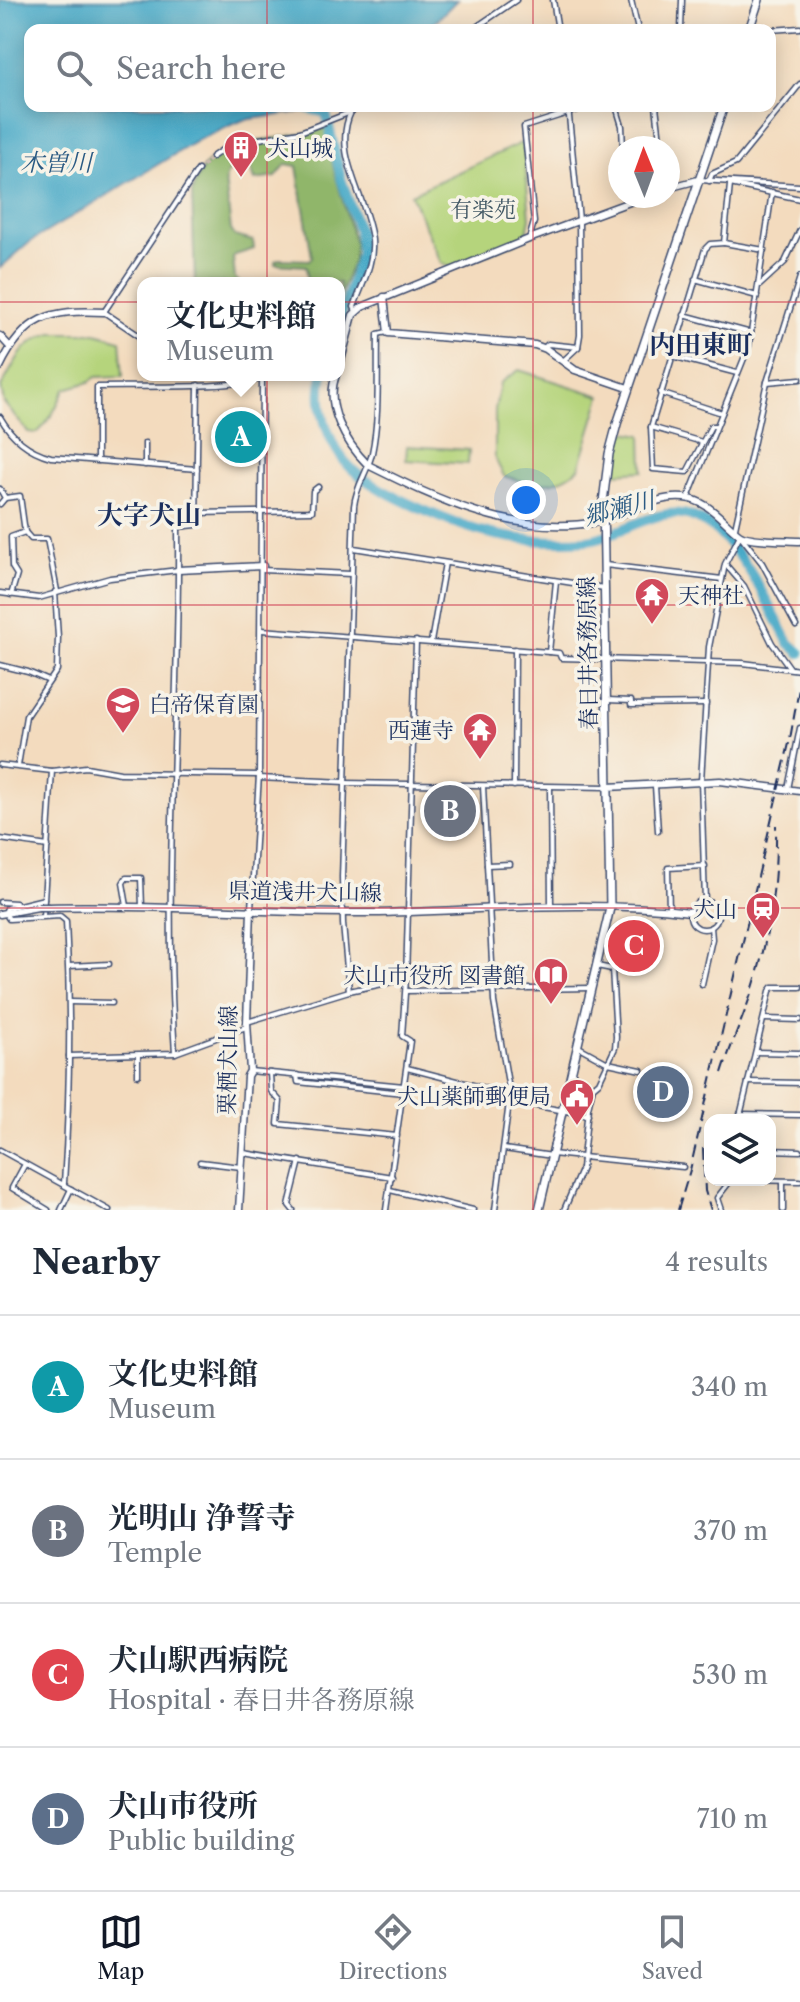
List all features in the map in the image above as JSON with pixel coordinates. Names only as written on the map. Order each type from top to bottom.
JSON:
[{"type":"main road","points":[[751,24],[759,0]]},
{"type":"main road","name":"春日井各務原線","points":[[539,1210],[610,908],[604,588],[604,485],[609,454],[628,388],[722,112]]},
{"type":"street","points":[[481,24],[516,0]]},
{"type":"street","points":[[553,0],[557,24]]},
{"type":"street","points":[[631,0],[637,24]]},
{"type":"street","points":[[681,24],[682,0]]},
{"type":"street","points":[[776,30],[800,28]]},
{"type":"street","points":[[709,181],[712,174],[736,163],[800,84]]},
{"type":"street","points":[[212,157],[231,144],[300,132],[351,112]]},
{"type":"street","points":[[345,350],[356,311],[354,307],[370,266],[372,251],[372,236],[351,171],[347,145],[345,125],[351,112]]},
{"type":"street","points":[[529,239],[534,222],[524,127],[572,112]]},
{"type":"street","points":[[618,112],[622,136]]},
{"type":"street","points":[[657,112],[660,136]]},
{"type":"street","points":[[562,362],[578,347],[580,335],[579,220],[569,113]]},
{"type":"street","points":[[104,312],[198,170]]},
{"type":"street","points":[[680,185],[698,180],[800,186]]},
{"type":"street","points":[[730,183],[800,199]]},
{"type":"street","points":[[724,243],[730,183]]},
{"type":"street","points":[[688,498],[751,333],[772,192]]},
{"type":"street","points":[[356,311],[608,207]]},
{"type":"street","points":[[759,286],[785,262],[800,230]]},
{"type":"street","points":[[716,426],[711,426],[687,472],[653,469],[651,427],[705,249],[710,244],[724,243],[764,250]]},
{"type":"street","points":[[796,626],[762,563],[738,538],[735,528],[767,382],[800,277]]},
{"type":"street","points":[[695,279],[757,296]]},
{"type":"street","points":[[384,297],[387,332]]},
{"type":"street","points":[[0,367],[10,347],[28,326],[46,316],[104,312],[137,334]]},
{"type":"street","points":[[684,315],[751,333]]},
{"type":"street","points":[[349,991],[342,912],[348,636],[354,506],[357,485],[367,468],[376,432],[378,334],[387,332],[528,344],[544,348],[582,373],[628,388]]},
{"type":"street","points":[[2,338],[10,347]]},
{"type":"street","points":[[544,348],[548,344],[578,347]]},
{"type":"street","points":[[672,356],[737,373]]},
{"type":"street","points":[[767,382],[800,379]]},
{"type":"street","points":[[97,461],[97,387],[251,381]]},
{"type":"street","points":[[251,910],[259,776],[262,381]]},
{"type":"street","points":[[335,381],[332,404],[351,444],[367,468],[459,507],[513,521],[604,524],[664,499],[688,498],[703,504],[735,528]]},
{"type":"street","points":[[175,1053],[172,907],[178,527],[196,525],[198,385]]},
{"type":"street","points":[[660,393],[722,413]]},
{"type":"street","points":[[0,417],[19,441],[38,453],[197,469]]},
{"type":"street","points":[[651,427],[703,442]]},
{"type":"street","points":[[145,443],[145,465]]},
{"type":"street","points":[[197,513],[312,511],[313,491],[318,487]]},
{"type":"street","points":[[0,489],[5,498]]},
{"type":"street","points":[[0,504],[5,498],[20,496],[25,532],[31,539],[47,539],[56,592],[57,670],[26,716],[18,766]]},
{"type":"street","points":[[11,595],[17,575],[12,567],[11,537],[25,532]]},
{"type":"street","points":[[738,538],[800,541]]},
{"type":"street","points":[[705,901],[701,781],[709,662],[725,564],[738,538]]},
{"type":"street","points":[[353,547],[604,588]]},
{"type":"street","points":[[431,642],[445,563]]},
{"type":"street","points":[[725,564],[744,586],[772,643],[790,668]]},
{"type":"street","points":[[604,565],[722,579]]},
{"type":"street","points":[[0,593],[39,598],[110,578],[178,570],[262,568],[351,574]]},
{"type":"street","points":[[549,652],[556,581]]},
{"type":"street","points":[[262,630],[549,652],[559,653],[561,658],[709,662],[800,670]]},
{"type":"street","points":[[386,1210],[410,1041],[402,1036],[416,641]]},
{"type":"street","points":[[514,786],[515,649]]},
{"type":"street","points":[[0,665],[49,681]]},
{"type":"street","points":[[606,699],[631,701],[631,705],[706,704]]},
{"type":"street","points":[[788,789],[798,751],[800,728]]},
{"type":"street","points":[[0,765],[52,771],[86,767],[120,773],[483,786],[655,786],[701,781],[761,784],[800,791]]},
{"type":"street","points":[[43,917],[52,771]]},
{"type":"street","points":[[483,786],[497,1026],[509,1086],[495,1210]]},
{"type":"street","points":[[655,786],[658,831]]},
{"type":"street","points":[[550,787],[551,908]]},
{"type":"street","points":[[0,839],[48,846]]},
{"type":"street","points":[[487,865],[510,864]]},
{"type":"street","points":[[669,910],[668,868],[705,866]]},
{"type":"street","points":[[127,906],[127,890],[123,883],[126,878],[141,878],[142,907]]},
{"type":"street","points":[[44,899],[7,908],[2,913],[9,919],[65,918],[70,1002],[64,1183]]},
{"type":"street","points":[[705,901],[712,903],[718,920],[711,927],[699,928],[690,919],[690,912],[692,907],[705,901]]},
{"type":"street","points":[[0,902],[22,904]]},
{"type":"street","name":"県道浅井犬山線","points":[[2,913],[38,907],[127,906],[342,912],[610,908],[690,912]]},
{"type":"street","name":"栗栖犬山線","points":[[239,1210],[247,1076],[250,1071],[251,910]]},
{"type":"street","points":[[702,984],[712,939],[711,927]]},
{"type":"street","points":[[69,966],[109,964]]},
{"type":"street","points":[[564,1210],[579,1179],[584,1158],[592,1089],[599,1082],[615,1048],[612,969],[597,966]]},
{"type":"street","points":[[69,1056],[175,1053],[248,1024],[349,991],[406,979]]},
{"type":"street","points":[[741,1114],[773,987],[800,987]]},
{"type":"street","points":[[405,991],[591,988]]},
{"type":"street","points":[[70,1002],[112,1003]]},
{"type":"street","points":[[764,1019],[800,1020]]},
{"type":"street","points":[[577,1046],[608,1063],[641,1070]]},
{"type":"street","points":[[756,1052],[800,1053]]},
{"type":"street","points":[[138,1055],[138,1075]]},
{"type":"street","points":[[407,1068],[488,1089],[509,1101],[588,1115]]},
{"type":"street","points":[[250,1071],[404,1086]]},
{"type":"street","points":[[270,1073],[271,1091],[280,1101],[278,1124],[397,1136]]},
{"type":"street","points":[[297,1075],[298,1082],[404,1093]]},
{"type":"street","points":[[748,1082],[800,1083]]},
{"type":"street","points":[[776,1116],[800,1115]]},
{"type":"street","points":[[504,1149],[683,1167]]},
{"type":"street","points":[[0,1150],[109,1210]]},
{"type":"street","points":[[776,1150],[800,1151]]},
{"type":"street","points":[[244,1153],[392,1177]]},
{"type":"street","points":[[293,1210],[289,1205],[300,1161]]},
{"type":"street","points":[[200,1162],[242,1167]]},
{"type":"street","points":[[26,1164],[12,1188],[48,1210]]},
{"type":"street","points":[[721,1210],[717,1198],[731,1180],[800,1181]]},
{"type":"street","points":[[783,1182],[783,1210]]},
{"type":"street","points":[[61,1210],[71,1189]]},
{"type":"street","points":[[390,1190],[473,1210]]},
{"type":"green space","points":[[326,128],[355,244],[345,282],[345,277],[307,277],[306,266],[275,264],[279,259],[309,260],[312,257],[297,166],[286,164],[276,177],[255,180],[247,165],[228,172],[225,180],[231,230],[235,236],[253,241],[254,249],[235,255],[235,277],[195,277],[192,194],[199,174],[211,159],[227,150]]},
{"type":"green space","name":"有楽苑","points":[[523,142],[530,218],[526,238],[452,268],[441,263],[411,194]]},
{"type":"green space","points":[[52,333],[96,333],[120,340],[123,376],[96,377],[65,389],[42,428],[37,433],[28,432],[4,403],[1,387],[26,347]]},
{"type":"green space","points":[[519,370],[601,396],[579,468],[561,479],[534,483],[504,476],[495,459],[495,410],[500,383]]},
{"type":"green space","points":[[621,431],[642,435],[643,471],[615,473]]},
{"type":"green space","points":[[407,446],[469,450],[468,464],[406,460]]},
{"type":"water","name":"木曽川","points":[[0,0],[457,0],[433,24],[24,24],[24,112],[301,112],[243,120],[200,139],[30,242],[0,268]]},
{"type":"waterway","name":"郷瀬川","points":[[322,112],[326,113],[341,178],[359,232],[361,253],[345,305]]},
{"type":"waterway","name":"郷瀬川","points":[[322,381],[321,400],[326,426],[344,461],[382,490],[462,525],[496,535],[553,541],[599,538],[666,514],[691,516],[708,525],[737,553],[761,589],[789,643],[800,653]]},
{"type":"tunnel","points":[[198,170],[212,157]]},
{"type":"railway","points":[[678,1210],[690,1170],[790,739],[800,683]]},
{"type":"railway","points":[[722,1073],[750,997],[767,934],[775,869],[776,825]]},
{"type":"railway","points":[[703,1148],[705,1191],[711,1210]]},
{"type":"place","name":"犬山城","points":[[241,179]]},
{"type":"place","name":"文化史料館","points":[[241,437]]},
{"type":"place","name":"天神社","points":[[652,626]]},
{"type":"place","name":"白帝保育園","points":[[123,735]]},
{"type":"place","name":"西蓮寺","points":[[480,761]]},
{"type":"place","name":"光明山 浄誓寺","points":[[450,811]]},
{"type":"place","name":"犬山","points":[[763,940]]},
{"type":"place","name":"犬山駅西病院","points":[[634,946]]},
{"type":"place","name":"犬山市役所 図書館","points":[[551,1006]]},
{"type":"place","name":"犬山市役所","points":[[663,1092]]},
{"type":"place","name":"犬山薬師郵便局","points":[[577,1127]]},
{"type":"district","name":"内田東町","points":[[701,345]]},
{"type":"district","name":"大字犬山","points":[[149,515]]}]
